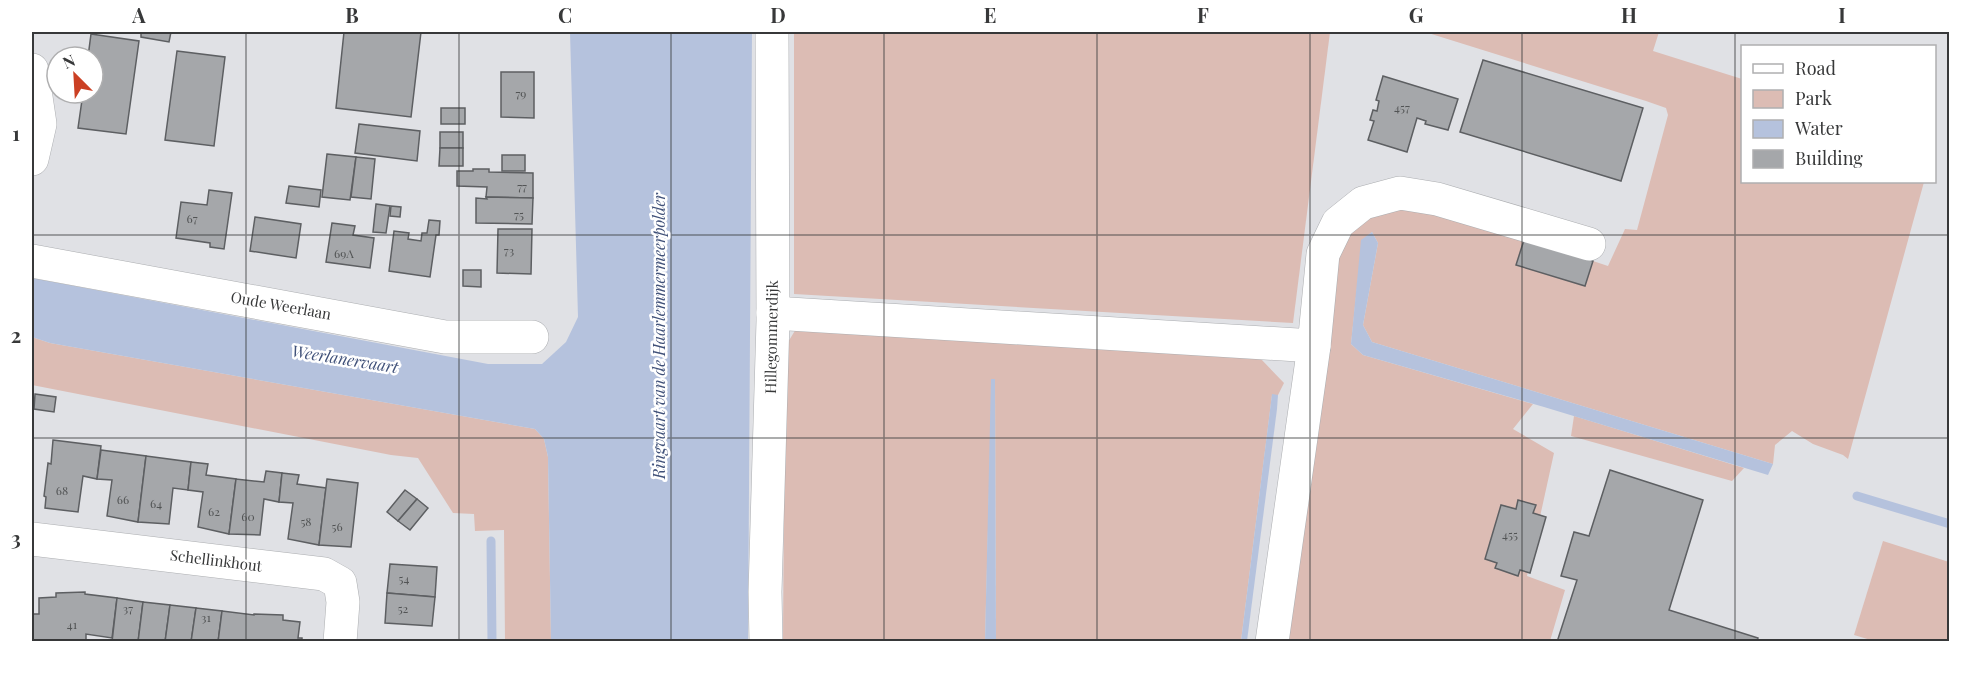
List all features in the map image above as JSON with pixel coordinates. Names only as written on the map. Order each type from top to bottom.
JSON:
[{"type":"street","name":"Hillegommerdijk","points":[[766,642],[765,592],[773,313],[772,32]]},
{"type":"street","points":[[32,70],[40,123],[32,159]]},
{"type":"street","points":[[1272,642],[1314,346],[1323,254],[1338,223],[1363,203],[1400,193],[1437,200],[1589,244]]},
{"type":"street","name":"Oude Weerlaan","points":[[32,261],[445,337],[532,338]]},
{"type":"street","points":[[773,313],[1314,346]]},
{"type":"street","name":"Schellinkhout","points":[[32,539],[324,574],[340,583],[343,602],[340,642]]},
{"type":"green space","points":[[794,32],[1330,32],[1293,323],[794,294]]},
{"type":"green space","points":[[1425,32],[1659,32],[1653,51],[1741,79],[1741,183],[1924,183],[1848,459],[1813,444],[1792,431],[1775,445],[1773,464],[1372,342],[1363,325],[1378,243],[1372,232],[1362,240],[1351,344],[1363,355],[1533,404],[1513,429],[1554,453],[1527,576],[1565,590],[1550,641],[1284,642],[1333,259],[1353,225],[1385,209],[1417,202],[1524,240],[1516,265],[1585,285],[1593,261],[1608,266],[1625,229],[1637,230],[1668,115],[1666,108]]},
{"type":"green space","points":[[796,329],[1260,358],[1284,383],[1278,395],[1272,395],[1241,641],[996,641],[995,380],[992,379],[985,641],[783,642],[785,347]]},
{"type":"green space","points":[[32,337],[50,343],[535,429],[544,439],[548,457],[551,641],[505,641],[504,530],[475,531],[474,514],[453,513],[418,458],[391,455],[32,385]]},
{"type":"green space","points":[[1574,416],[1744,468],[1732,481],[1571,436]]},
{"type":"green space","points":[[1883,541],[1949,562],[1949,641],[1874,641],[1854,635]]},
{"type":"water","points":[[570,32],[752,32],[748,641],[551,641],[548,457],[544,439],[535,429],[50,343],[32,337],[32,278],[488,364],[542,364],[566,342],[578,317]]},
{"type":"water","points":[[1372,232],[1378,243],[1363,325],[1372,342],[1773,464],[1768,475],[1363,355],[1351,344],[1361,240]]},
{"type":"water","points":[[991,379],[995,379],[996,641],[985,642]]},
{"type":"water","points":[[1272,394],[1278,395],[1277,409],[1247,641],[1241,641]]},
{"type":"building","points":[[141,32],[171,32],[169,42],[141,37]]},
{"type":"building","points":[[344,32],[421,32],[411,117],[336,108]]},
{"type":"building","points":[[91,34],[139,41],[126,134],[78,128],[81,105],[105,105],[105,45],[90,45]]},
{"type":"building","points":[[177,51],[225,57],[214,146],[165,140]]},
{"type":"building","points":[[1483,60],[1643,108],[1621,181],[1460,132]]},
{"type":"building","points":[[501,72],[534,72],[534,118],[501,117]]},
{"type":"building","points":[[1383,76],[1458,99],[1448,130],[1425,124],[1426,121],[1417,118],[1407,152],[1368,140],[1374,121],[1370,120],[1373,110],[1377,111],[1379,101],[1376,100]]},
{"type":"building","points":[[441,108],[465,108],[465,124],[441,124]]},
{"type":"building","points":[[359,124],[420,131],[417,161],[355,153]]},
{"type":"building","points":[[440,132],[463,132],[463,148],[440,148]]},
{"type":"building","points":[[440,148],[463,148],[463,166],[439,166]]},
{"type":"building","points":[[327,154],[356,157],[350,200],[322,197]]},
{"type":"building","points":[[502,155],[525,155],[525,171],[502,171]]},
{"type":"building","points":[[356,157],[375,159],[371,199],[351,197]]},
{"type":"building","points":[[473,169],[489,169],[489,172],[533,173],[533,198],[486,197],[487,187],[457,186],[457,171],[473,171]]},
{"type":"building","points":[[289,186],[321,190],[319,207],[286,203]]},
{"type":"building","points":[[209,190],[232,193],[224,249],[210,247],[210,243],[176,238],[181,202],[207,205]]},
{"type":"building","points":[[486,197],[533,198],[532,224],[476,223],[476,198],[487,199]]},
{"type":"building","points":[[376,204],[390,206],[386,233],[373,232]]},
{"type":"building","points":[[391,206],[401,207],[400,217],[390,216]]},
{"type":"building","points":[[255,217],[301,224],[296,258],[250,251]]},
{"type":"building","points":[[429,220],[440,221],[430,277],[389,271],[394,231],[409,233],[408,239],[421,241],[422,233],[427,233]]},
{"type":"building","points":[[332,223],[355,226],[353,235],[374,238],[370,268],[326,262]]},
{"type":"building","points":[[498,229],[532,229],[531,274],[497,273]]},
{"type":"building","points":[[1524,240],[1593,261],[1585,286],[1516,265]]},
{"type":"building","points":[[463,270],[481,270],[481,287],[463,286]]},
{"type":"building","points":[[35,394],[56,397],[54,412],[34,409]]},
{"type":"building","points":[[53,440],[101,446],[97,479],[83,476],[78,512],[45,508],[46,497],[44,496],[48,463],[51,464]]},
{"type":"building","points":[[101,450],[146,456],[138,522],[107,516],[112,480],[97,479]]},
{"type":"building","points":[[146,456],[191,462],[188,490],[173,488],[169,524],[138,522]]},
{"type":"building","points":[[191,462],[208,464],[206,475],[236,479],[229,534],[198,527],[203,492],[188,490]]},
{"type":"building","points":[[1610,470],[1703,500],[1669,610],[1758,638],[1757,642],[1557,642],[1577,580],[1561,576],[1574,532],[1589,536]]},
{"type":"building","points":[[266,471],[282,473],[279,502],[264,499],[260,535],[229,534],[236,479],[264,482]]},
{"type":"building","points":[[282,473],[299,475],[297,484],[326,488],[319,545],[288,539],[293,503],[279,502]]},
{"type":"building","points":[[327,479],[358,483],[351,547],[319,545]]},
{"type":"building","points":[[405,490],[417,499],[398,521],[387,512]]},
{"type":"building","points":[[417,499],[428,508],[410,530],[398,521]]},
{"type":"building","points":[[1518,500],[1536,505],[1533,513],[1546,517],[1530,573],[1520,570],[1518,576],[1495,568],[1497,563],[1485,559],[1501,505],[1516,509]]},
{"type":"building","points":[[390,564],[437,567],[435,597],[387,593]]},
{"type":"building","points":[[85,592],[85,594],[117,598],[112,638],[86,634],[86,642],[32,642],[32,614],[39,614],[39,598],[56,597],[56,593]]},
{"type":"building","points":[[387,593],[435,597],[432,626],[385,623]]},
{"type":"building","points":[[117,598],[143,602],[138,642],[112,642]]},
{"type":"building","points":[[143,602],[170,605],[165,642],[138,642]]},
{"type":"building","points":[[170,605],[196,608],[191,642],[165,642]]},
{"type":"building","points":[[196,608],[222,611],[218,642],[191,642]]},
{"type":"building","points":[[222,611],[254,615],[283,615],[283,620],[300,622],[298,638],[302,638],[302,642],[218,642]]},
{"type":"waterway","points":[[1857,496],[1950,524]]},
{"type":"waterway","points":[[491,541],[492,642]]},
{"type":"water label","name":"Ringvaart van de Haarlemmermeerpolder","points":[[659,336]]},
{"type":"water label","name":"Weerlanervaart","points":[[345,359]]}]
